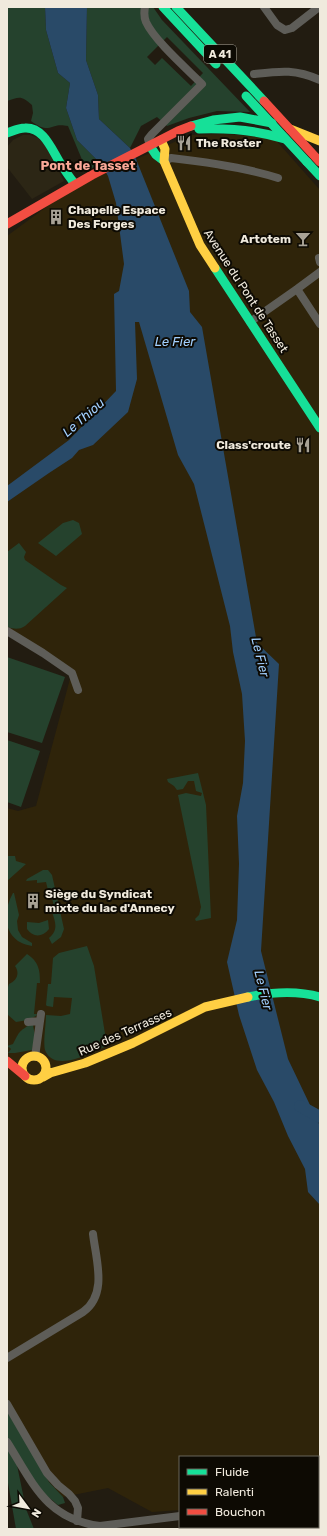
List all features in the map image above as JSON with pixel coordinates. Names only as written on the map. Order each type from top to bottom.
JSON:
[{"type":"main road","name":"A 41","points":[[163,7],[220,69]]},
{"type":"main road","name":"A 41","points":[[176,7],[320,162]]},
{"type":"main road","points":[[243,94],[320,176]]},
{"type":"main road","points":[[7,224],[95,173],[194,125],[213,120],[240,117],[282,126],[320,141]]},
{"type":"main road","points":[[7,133],[23,128],[37,130],[46,138],[75,184]]},
{"type":"main road","points":[[164,139],[197,130],[237,128],[272,134],[320,152]]},
{"type":"main road","name":"Avenue du Pont de Tasset","points":[[164,139],[164,161],[200,245],[320,428]]},
{"type":"main road","name":"Avenue du Pont de Tasset","points":[[150,146],[156,155],[164,161]]},
{"type":"main road","points":[[62,165],[72,172],[95,173]]},
{"type":"main road","name":"Rue des Terrasses","points":[[42,1077],[85,1063],[133,1043],[192,1015],[217,1007],[276,996],[307,993],[320,997]]},
{"type":"main road","points":[[35,1059],[46,1069],[42,1077],[33,1080],[25,1076],[23,1067],[35,1059]]},
{"type":"main road","name":"Rue des Terrasses","points":[[7,1060],[35,1059],[67,1068]]},
{"type":"main road","name":"Rue des Terrasses","points":[[7,1060],[25,1076]]},
{"type":"street","points":[[145,7],[145,19],[150,28],[176,58],[202,84],[152,134],[148,139],[150,146]]},
{"type":"street","points":[[264,7],[277,25],[285,30],[292,28],[320,7]]},
{"type":"street","points":[[254,74],[291,71],[307,74],[320,80]]},
{"type":"street","points":[[164,161],[171,158],[218,164],[250,170],[278,178]]},
{"type":"street","points":[[250,322],[320,272]]},
{"type":"street","points":[[298,289],[320,324]]},
{"type":"street","points":[[7,631],[72,673],[78,690]]},
{"type":"street","points":[[28,1022],[40,1018],[35,1059]]},
{"type":"street","points":[[7,1358],[83,1312],[93,1302],[97,1294],[99,1284],[93,1234]]},
{"type":"street","points":[[7,1404],[47,1473],[75,1500],[78,1508],[77,1521]]},
{"type":"street","points":[[7,1442],[34,1485],[48,1502],[60,1513],[77,1521],[93,1525],[106,1525],[179,1516]]},
{"type":"shaded area","points":[[222,134],[273,137],[320,190],[320,1118],[315,1117],[320,1125],[320,1529],[240,1528],[319,1528],[319,1456],[179,1456],[179,1510],[152,1512],[108,1488],[63,1497],[49,1482],[7,1411],[7,808],[18,811],[36,806],[71,675],[7,631],[7,236],[72,188],[190,135]]},
{"type":"shaded area","points":[[23,135],[30,135],[38,138],[44,143],[64,181],[32,199],[7,167],[7,147],[13,140]]},
{"type":"green space","points":[[7,7],[45,7],[46,30],[58,73],[70,83],[66,108],[77,140],[101,164],[90,169],[83,162],[68,126],[62,125],[43,128],[31,121],[33,113],[32,105],[26,100],[23,98],[15,98],[7,101]]},
{"type":"green space","points":[[87,7],[153,7],[162,20],[250,112],[217,111],[189,118],[167,126],[157,117],[141,126],[130,148],[99,119],[98,95],[86,60]],"holes":[[[167,37],[203,73],[191,86],[162,58],[155,65],[147,57]]]},
{"type":"green space","points":[[73,520],[79,523],[82,534],[56,556],[38,543],[63,523]]},
{"type":"green space","points":[[19,543],[26,552],[24,557],[25,560],[67,588],[25,626],[16,629],[7,627],[7,552]]},
{"type":"green space","points":[[7,657],[65,677],[42,743],[7,732]]},
{"type":"green space","points":[[7,740],[40,751],[21,807],[7,802]]},
{"type":"green space","points":[[198,773],[206,805],[211,918],[196,921],[195,919],[199,915],[201,907],[178,795],[186,793],[201,796],[202,793],[196,791],[194,781],[188,781],[183,789],[177,790],[168,782],[167,779]]},
{"type":"green space","points":[[7,856],[15,856],[16,861],[26,864],[7,881]]},
{"type":"green space","points":[[43,870],[48,870],[52,875],[64,929],[61,937],[52,944],[49,938],[55,929],[55,922],[52,912],[55,911],[46,882],[37,883],[37,880],[26,881]]},
{"type":"green space","points":[[13,893],[19,915],[17,921],[18,930],[22,937],[32,943],[32,946],[16,939],[8,926],[6,918],[7,910]]},
{"type":"green space","points":[[48,920],[49,929],[44,934],[35,935],[27,929],[27,922],[39,923]]},
{"type":"green space","points":[[87,946],[94,966],[107,1046],[74,1059],[65,1061],[57,1060],[50,1057],[44,1047],[46,1015],[61,1016],[70,1014],[72,998],[54,997],[53,1007],[46,1005],[48,984],[51,984],[53,958],[59,953]]},
{"type":"green space","points":[[27,954],[36,963],[40,974],[40,983],[37,983],[34,1014],[37,1014],[28,1020],[16,1022],[7,1014],[7,990],[9,984],[16,979],[17,976],[17,969],[15,966]]},
{"type":"green space","points":[[31,1024],[33,1025],[35,1036],[32,1050],[8,1053],[11,1049],[9,1047],[7,1048],[7,1046],[13,1044],[20,1032]]},
{"type":"green space","points":[[7,1411],[49,1482],[63,1497],[65,1503],[58,1505],[46,1495],[17,1465],[26,1509],[34,1529],[16,1529],[7,1477]]},
{"type":"water","name":"Le Fier","points":[[45,7],[87,7],[86,60],[98,95],[99,119],[130,148],[136,159],[189,291],[190,312],[202,327],[257,643],[279,664],[261,951],[288,1059],[320,1126],[320,1205],[308,1192],[305,1169],[288,1136],[274,1102],[257,1070],[239,1015],[227,962],[237,920],[239,864],[237,816],[243,783],[245,741],[242,694],[233,652],[230,626],[194,484],[178,455],[139,322],[135,322],[137,379],[128,412],[93,445],[79,450],[72,458],[7,502],[7,486],[69,440],[116,391],[114,294],[119,291],[124,264],[116,203],[108,176],[101,164],[77,140],[66,108],[70,83],[58,73],[46,30]]},
{"type":"waterway","points":[[300,1106],[320,1117]]},
{"type":"traffic: fast","points":[[163,7],[216,64]]},
{"type":"traffic: fast","points":[[176,7],[264,101]]},
{"type":"traffic: fast","points":[[246,96],[307,162]]},
{"type":"traffic: fast","points":[[191,126],[213,120],[240,117],[272,123]]},
{"type":"traffic: fast","points":[[7,133],[22,128],[37,131],[46,139],[75,184]]},
{"type":"traffic: fast","points":[[199,129],[243,130],[285,139]]},
{"type":"traffic: fast","points":[[150,146],[156,155],[164,161]]},
{"type":"traffic: fast","points":[[307,162],[320,176]]},
{"type":"traffic: fast","points":[[215,268],[320,428]]},
{"type":"traffic: fast","points":[[248,997],[284,992],[302,993],[320,997]]},
{"type":"traffic: slow","points":[[290,129],[320,141]]},
{"type":"traffic: slow","points":[[161,140],[165,149],[164,161],[200,245],[215,268]]},
{"type":"traffic: slow","points":[[43,1077],[50,1073],[85,1063],[133,1043],[205,1007],[248,997]]},
{"type":"traffic: slow","points":[[34,1056],[42,1060],[46,1068],[42,1076],[34,1080],[26,1076],[22,1068],[26,1060],[34,1056]]},
{"type":"traffic: jam","points":[[264,101],[320,162]]},
{"type":"traffic: jam","points":[[7,224],[92,175],[178,131],[191,126]]},
{"type":"traffic: jam","points":[[7,1061],[25,1076]]},
{"type":"place","name":"The Roster","points":[[184,143]]},
{"type":"place","name":"Chapelle Espace Des Forges","points":[[56,217]]},
{"type":"place","name":"Artotem","points":[[303,239]]},
{"type":"place","name":"Class'croute","points":[[303,445]]},
{"type":"place","name":"Siège du Syndicat mixte du lac d'Annecy","points":[[33,901]]},
{"type":"district","name":"Pont de Tasset","points":[[88,165]]},
{"type":"water label","name":"Le Thiou","points":[[83,417]]}]
